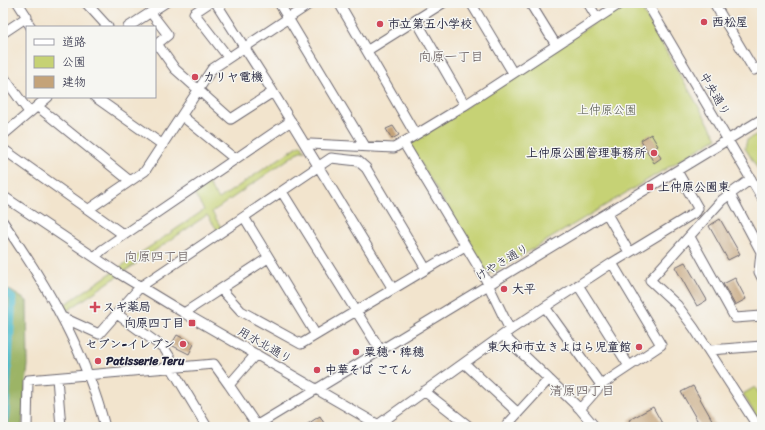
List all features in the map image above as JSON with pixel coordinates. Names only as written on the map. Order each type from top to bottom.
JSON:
[{"type":"street","points":[[18,3],[30,26]]},
{"type":"street","points":[[86,3],[107,26]]},
{"type":"street","points":[[130,26],[152,13],[165,3]]},
{"type":"street","points":[[209,3],[194,13],[228,57]]},
{"type":"street","points":[[216,3],[283,108],[393,289]]},
{"type":"street","points":[[279,3],[365,146]]},
{"type":"street","points":[[89,209],[144,171],[182,116],[207,74],[228,57],[311,3]]},
{"type":"street","points":[[339,3],[368,50],[415,134]]},
{"type":"street","points":[[368,50],[443,3]]},
{"type":"street","points":[[471,3],[513,73]]},
{"type":"street","points":[[530,3],[556,44]]},
{"type":"street","points":[[588,3],[597,18]]},
{"type":"street","points":[[306,146],[310,144],[394,148],[464,105],[621,3]]},
{"type":"street","name":"中央通り","points":[[647,3],[762,198]]},
{"type":"street","points":[[714,3],[754,70],[762,66]]},
{"type":"street","points":[[152,13],[168,35],[157,44],[175,69],[231,119],[273,92]]},
{"type":"street","points":[[3,33],[26,17]]},
{"type":"street","points":[[416,20],[464,105]]},
{"type":"street","points":[[3,76],[29,112]]},
{"type":"street","points":[[3,135],[47,98]]},
{"type":"street","points":[[96,98],[163,145]]},
{"type":"street","points":[[36,106],[130,181]]},
{"type":"street","points":[[182,116],[235,158]]},
{"type":"street","name":"けやき通り","points":[[256,426],[762,119]]},
{"type":"street","points":[[95,257],[98,253],[291,121]]},
{"type":"street","points":[[404,142],[488,284],[506,332],[596,427]]},
{"type":"street","points":[[3,149],[89,209],[124,236]]},
{"type":"street","points":[[62,317],[99,334],[117,314],[138,285],[282,192],[331,158],[358,161],[366,168],[426,269]]},
{"type":"street","points":[[378,426],[506,332],[612,263],[696,212],[698,208],[677,171]]},
{"type":"street","points":[[751,179],[722,200],[650,280],[677,305],[710,350],[758,427]]},
{"type":"street","points":[[282,192],[381,351]]},
{"type":"street","points":[[730,194],[761,252],[759,272],[762,278]]},
{"type":"street","name":"用水北通り","points":[[3,196],[138,285],[184,313],[318,389],[378,426]]},
{"type":"street","points":[[607,214],[630,252]]},
{"type":"street","points":[[244,217],[316,335]]},
{"type":"street","points":[[3,222],[29,259],[62,317],[89,376],[105,427]]},
{"type":"street","points":[[690,237],[735,318],[762,316]]},
{"type":"street","points":[[221,289],[241,311],[301,344],[465,246]]},
{"type":"street","points":[[184,313],[268,258]]},
{"type":"street","points":[[580,409],[601,385],[661,345],[612,263]]},
{"type":"street","points":[[578,285],[629,366]]},
{"type":"street","points":[[545,307],[601,385]]},
{"type":"street","points":[[117,314],[164,348],[207,427]]},
{"type":"street","points":[[710,350],[762,346]]},
{"type":"street","points":[[229,385],[256,354]]},
{"type":"street","points":[[464,363],[518,413]]},
{"type":"street","points":[[27,427],[28,380],[89,376],[214,364],[256,426]]},
{"type":"street","points":[[57,378],[61,427]]},
{"type":"street","points":[[505,427],[549,379]]},
{"type":"street","points":[[424,391],[470,427]]},
{"type":"green space","name":"上仲原公園","points":[[625,3],[638,3],[717,138],[493,273],[486,272],[409,144]]},
{"type":"green space","points":[[762,131],[762,176],[745,148],[747,140]]},
{"type":"green space","points":[[301,144],[305,151],[300,151],[212,212],[222,229],[218,231],[207,215],[67,311],[64,305],[204,210],[193,192],[208,182],[213,192],[219,199]]},
{"type":"green space","points":[[6,288],[27,301],[28,365],[22,427],[3,427],[3,291]]},
{"type":"green space","points":[[755,387],[762,399],[762,418],[759,421],[743,394]]},
{"type":"building","points":[[393,126],[399,135],[392,139],[386,129]]},
{"type":"building","name":"上仲原公園管理事務所","points":[[651,134],[658,146],[655,148],[661,158],[654,163],[641,140]]},
{"type":"building","points":[[720,219],[740,254],[728,260],[709,226]]},
{"type":"building","points":[[685,262],[707,300],[697,306],[675,267]]},
{"type":"building","points":[[735,278],[746,299],[735,305],[723,284]]},
{"type":"building","name":"セブン-イレブン","points":[[177,335],[194,344],[189,354],[171,345]]},
{"type":"building","points":[[693,386],[715,425],[711,427],[701,427],[681,392]]},
{"type":"building","points":[[653,407],[664,427],[633,427],[629,420]]},
{"type":"building","points":[[320,416],[326,427],[303,427]]},
{"type":"waterway","points":[[3,290],[13,298],[5,427]]},
{"type":"place","name":"西松屋","points":[[704,22]]},
{"type":"place","name":"市立第五小学校","points":[[380,24]]},
{"type":"place","name":"カリヤ電機","points":[[195,77]]},
{"type":"place","name":"上仲原公園管理事務所","points":[[654,153]]},
{"type":"place","name":"上仲原公園東","points":[[650,187]]},
{"type":"place","name":"大平","points":[[504,289]]},
{"type":"place","name":"スギ薬局","points":[[95,307]]},
{"type":"place","name":"向原四丁目","points":[[192,323]]},
{"type":"place","name":"セブン-イレブン","points":[[183,344]]},
{"type":"place","name":"東大和市立きよはら児童館","points":[[639,347]]},
{"type":"place","name":"粟穂・稗穂","points":[[356,352]]},
{"type":"place","name":"Patisserie Teru","points":[[98,361]]},
{"type":"place","name":"中華そば ごてん","points":[[317,370]]},
{"type":"district","name":"向原一丁目","points":[[451,56]]},
{"type":"district","name":"向原四丁目","points":[[157,256]]},
{"type":"district","name":"清原四丁目","points":[[582,390]]}]
